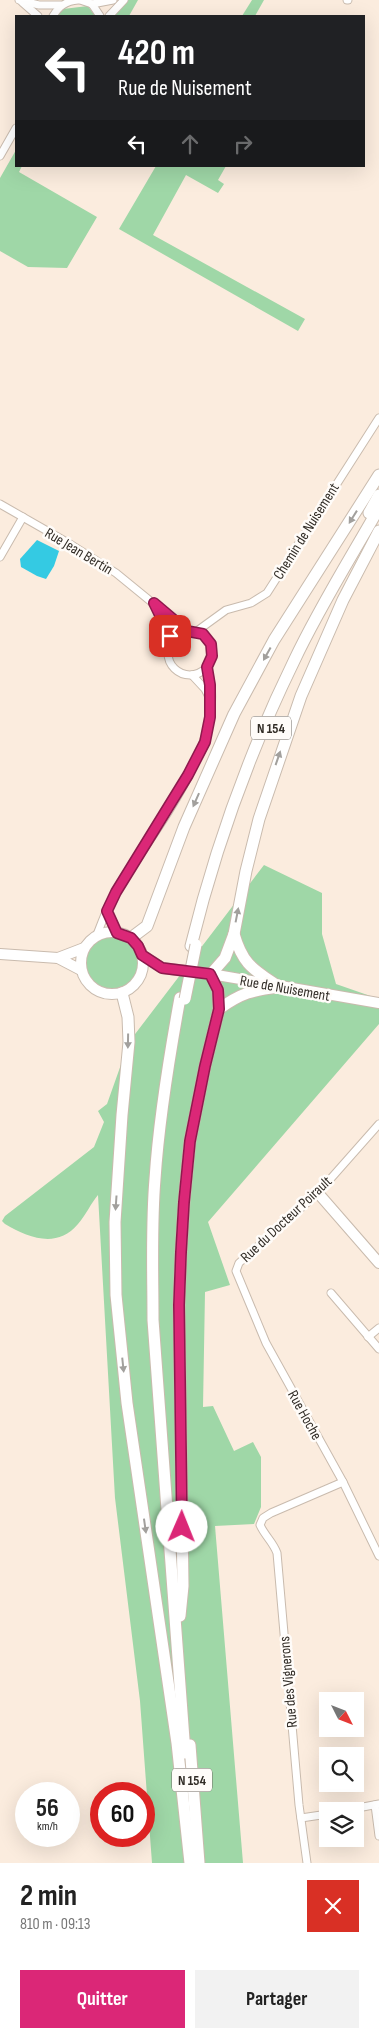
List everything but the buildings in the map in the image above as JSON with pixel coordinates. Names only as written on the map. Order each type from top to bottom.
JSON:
[{"type":"main road","points":[[131,938],[147,926],[184,827],[238,706],[274,640],[379,475]]},
{"type":"main road","points":[[238,790],[247,759],[288,661],[379,495]]},
{"type":"main road","name":"N 154","points":[[195,1863],[153,1320],[154,1181],[166,1077],[205,890],[238,790],[294,661],[379,508]]},
{"type":"main road","name":"N 154","points":[[193,946],[239,805],[286,692],[337,595],[379,525]]},
{"type":"main road","points":[[180,1616],[183,1586],[179,1305],[184,1202],[190,1141],[219,1009],[218,990],[210,974],[225,958],[234,934],[246,871],[257,828],[301,696],[343,600],[379,531]]},
{"type":"main road","points":[[234,934],[241,955],[250,967],[280,987]]},
{"type":"main road","points":[[219,1009],[237,996],[253,990],[280,987]]},
{"type":"main road","points":[[122,993],[128,1017],[129,1042],[115,1222],[116,1295],[128,1403],[175,1733],[190,1863]]},
{"type":"main road","name":"N 154","points":[[182,999],[172,1064],[158,1189],[158,1326],[199,1863]]},
{"type":"street","points":[[20,1],[47,6],[61,5],[79,0],[92,4],[113,0]]},
{"type":"street","points":[[109,15],[124,0]]},
{"type":"street","points":[[20,1],[37,15]]},
{"type":"street","points":[[92,4],[99,15]]},
{"type":"street","points":[[54,15],[61,5]]},
{"type":"street","points":[[0,156],[15,130]]},
{"type":"street","name":"Chemin de Nuisement","points":[[197,631],[226,610],[251,603],[267,593],[379,418]]},
{"type":"street","name":"Rue Jean Bertin","points":[[0,504],[116,573],[187,631]]},
{"type":"street","points":[[0,557],[22,517]]},
{"type":"street","name":"Rue Jean Bertin","points":[[154,603],[172,640]]},
{"type":"street","points":[[208,639],[214,620]]},
{"type":"street","points":[[187,631],[197,631],[208,639],[211,644],[212,656],[207,667],[198,674],[192,675],[180,672],[171,664],[168,652],[172,640],[187,631]]},
{"type":"street","points":[[58,958],[84,948],[96,936],[116,892],[188,775],[205,742],[210,717],[210,685],[207,667]]},
{"type":"street","points":[[192,675],[205,689],[210,700]]},
{"type":"street","points":[[107,911],[117,933]]},
{"type":"street","points":[[96,936],[105,933],[117,933],[131,938],[138,946],[142,955],[143,963],[139,979]]},
{"type":"street","points":[[84,948],[81,970],[85,980],[92,988],[101,993],[112,995],[122,993],[139,979],[162,968]]},
{"type":"street","points":[[0,954],[58,958],[81,970]]},
{"type":"street","name":"Rue de Nuisement","points":[[142,955],[162,968],[210,974],[379,1003]]},
{"type":"street","name":"Rue du Docteur Poirault","points":[[236,1271],[238,1263],[318,1193],[379,1124]]},
{"type":"street","points":[[318,1193],[379,1263]]},
{"type":"street","name":"Rue Hoche","points":[[236,1271],[266,1343],[343,1482],[379,1556]]},
{"type":"street","points":[[331,1293],[379,1350]]},
{"type":"street","points":[[368,1337],[379,1328]]},
{"type":"street","name":"Rue des Vignerons","points":[[307,1863],[301,1818],[277,1553],[274,1545],[264,1534],[260,1525],[263,1518],[272,1513],[343,1482]]},
{"type":"street","points":[[364,1807],[377,1805],[379,1836]]},
{"type":"street","points":[[301,1818],[319,1815]]},
{"type":"green space","points":[[127,0],[138,0],[130,15],[114,15]]},
{"type":"green space","points":[[252,0],[264,0],[256,15],[243,15]]},
{"type":"green space","points":[[88,6],[94,15],[58,15],[63,9]]},
{"type":"green space","points":[[15,152],[15,167],[22,167],[19,172],[97,217],[67,268],[28,267],[0,251],[0,178]]},
{"type":"green space","points":[[155,167],[225,167],[218,180],[224,184],[218,193],[186,175],[153,235],[305,319],[298,331],[119,229]]},
{"type":"green space","points":[[264,865],[322,893],[322,934],[336,984],[379,999],[379,1024],[208,1222],[230,1285],[205,1292],[203,1407],[213,1406],[234,1451],[253,1442],[261,1457],[261,1507],[254,1524],[215,1526],[243,1863],[152,1863],[151,1847],[155,1847],[155,1782],[146,1782],[140,1701],[115,1498],[98,1195],[78,1224],[61,1237],[43,1239],[33,1237],[14,1229],[2,1221],[5,1216],[94,1147],[104,1122],[98,1111],[107,1104],[129,1042]]},
{"type":"green space","points":[[112,937],[122,939],[131,945],[137,954],[139,964],[137,974],[131,983],[122,989],[112,991],[102,989],[93,983],[87,974],[85,964],[87,954],[93,945],[102,939]]},
{"type":"water","points":[[37,540],[59,551],[54,566],[46,579],[21,567],[20,559]]},
{"type":"route","points":[[170,636],[154,603],[187,631],[192,630],[203,634],[211,644],[212,656],[207,667],[210,685],[208,730],[205,742],[188,775],[113,896],[107,911],[117,933],[131,938],[138,946],[142,955],[162,968],[210,974],[219,995],[219,1009],[190,1141],[184,1202],[179,1305],[182,1527]]}]
